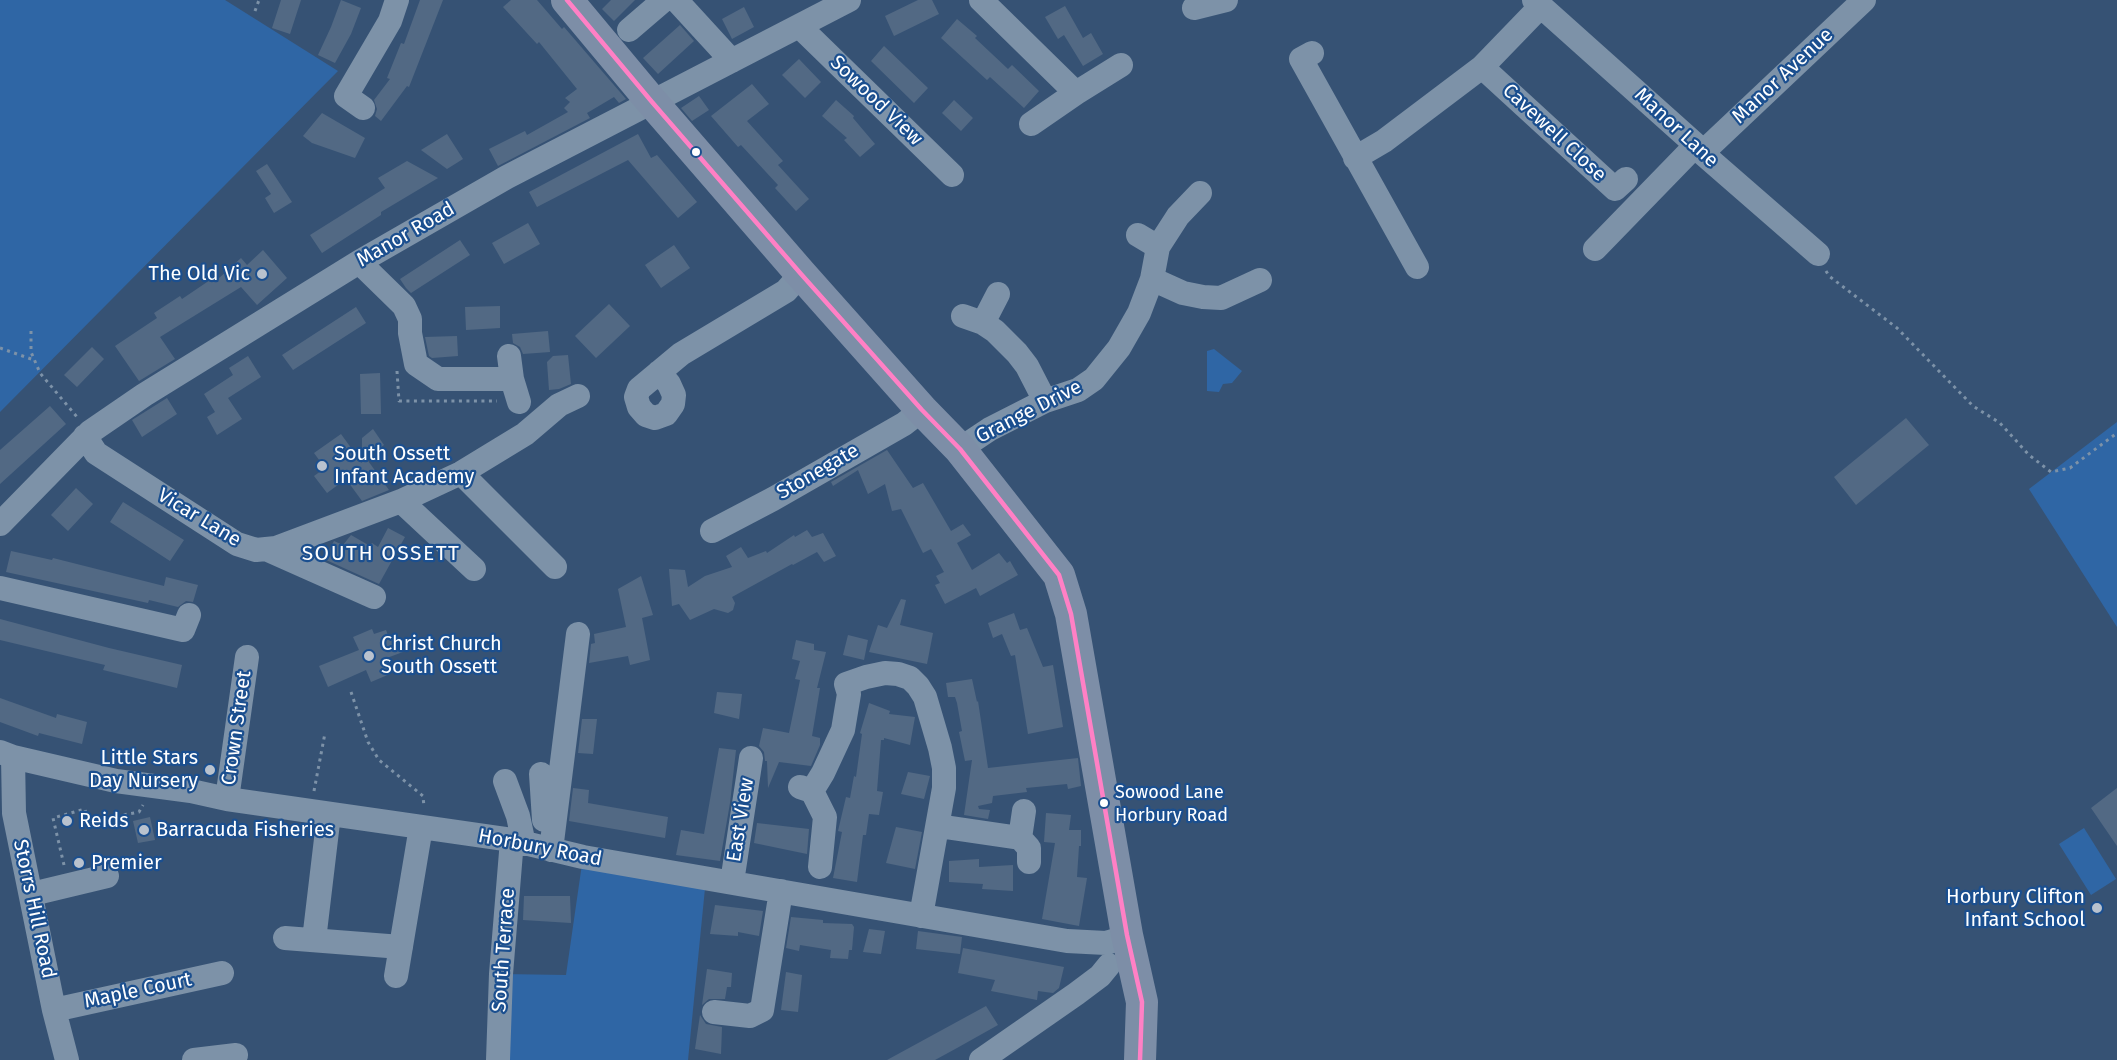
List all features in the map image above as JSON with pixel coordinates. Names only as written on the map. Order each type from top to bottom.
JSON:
[{"type":"main road","points":[[567,0],[801,274],[922,410],[960,448],[1059,575],[1071,614],[1127,935],[1142,1002],[1140,1060]]},
{"type":"street","points":[[363,108],[346,96],[390,21],[397,0]]},
{"type":"street","points":[[629,30],[664,0]]},
{"type":"street","points":[[676,0],[732,61]]},
{"type":"street","name":"Manor Road","points":[[0,524],[88,434],[144,395],[359,262],[507,177],[848,0]]},
{"type":"street","points":[[981,0],[1076,93]]},
{"type":"street","points":[[1194,10],[1226,0]]},
{"type":"street","name":"Manor Avenue","points":[[1595,249],[1699,149],[1864,0]]},
{"type":"street","points":[[1355,158],[1384,141],[1482,67],[1546,5]]},
{"type":"street","name":"Manor Lane","points":[[1546,5],[1699,149],[1814,251]]},
{"type":"street","name":"Sowood View","points":[[799,26],[952,175]]},
{"type":"street","points":[[1312,53],[1301,58],[1417,267]]},
{"type":"street","points":[[1031,124],[1122,65]]},
{"type":"street","name":"Cavewell Close","points":[[1482,67],[1615,189],[1626,178]]},
{"type":"street","name":"Grange Drive","points":[[960,448],[990,429],[1045,401],[1078,390],[1094,379],[1106,365],[1139,313],[1152,279],[1148,241],[1178,216],[1200,193]]},
{"type":"street","points":[[359,262],[404,306],[410,319],[410,333],[416,364],[438,379],[513,379]]},
{"type":"street","points":[[659,372],[681,354],[786,291],[801,274]]},
{"type":"street","points":[[1152,279],[1183,293],[1203,297],[1223,308],[1260,280]]},
{"type":"street","points":[[998,294],[973,320],[995,331],[1017,353],[1027,366],[1045,401]]},
{"type":"street","name":"Vicar Lane","points":[[88,434],[96,453],[237,544],[256,550],[276,548],[292,543],[401,501],[461,473],[525,434],[559,405],[578,396]]},
{"type":"street","name":"Stonegate","points":[[712,531],[904,424],[922,410]]},
{"type":"street","points":[[461,473],[556,567]]},
{"type":"street","points":[[401,501],[474,569]]},
{"type":"street","points":[[266,549],[374,597]]},
{"type":"street","points":[[0,588],[183,630],[189,615]]},
{"type":"street","points":[[533,846],[578,634]]},
{"type":"street","name":"Crown Street","points":[[227,800],[247,657]]},
{"type":"street","points":[[820,867],[825,817],[806,789],[823,773],[843,730],[849,694],[846,684],[885,673],[910,678],[925,697],[940,748],[944,788],[921,916]]},
{"type":"street","name":"Horbury Road","points":[[6,755],[116,781],[191,791],[227,800],[425,827],[594,859],[1066,941],[1106,943],[1127,935]]},
{"type":"street","name":"Storrs Hill Road","points":[[6,755],[14,813],[54,1010],[67,1060]]},
{"type":"street","name":"East View","points":[[732,882],[751,758]]},
{"type":"street","points":[[533,846],[541,774]]},
{"type":"street","points":[[505,781],[518,816],[533,846]]},
{"type":"street","points":[[1020,838],[1024,811]]},
{"type":"street","points":[[314,940],[320,813]]},
{"type":"street","points":[[938,826],[1020,838],[1029,848],[1029,862]]},
{"type":"street","points":[[396,976],[425,827]]},
{"type":"street","name":"South Terrace","points":[[498,1060],[501,974],[533,846]]},
{"type":"street","points":[[32,894],[107,876]]},
{"type":"street","points":[[714,1012],[750,1016],[762,1010],[781,891]]},
{"type":"street","points":[[285,938],[401,947]]},
{"type":"street","name":"Horbury Road","points":[[1066,941],[1109,965],[1132,987],[1142,1002]]},
{"type":"street","points":[[981,1060],[1076,994],[1100,976],[1109,965]]},
{"type":"street","name":"Maple Court","points":[[54,1010],[222,974]]},
{"type":"street","points":[[194,1060],[236,1055]]},
{"type":"path","points":[[255,10],[259,0]]},
{"type":"path","points":[[1814,251],[1829,276],[1897,328],[1973,406],[2000,423],[2029,455],[2051,472],[2070,468],[2117,433]]},
{"type":"path","points":[[31,331],[31,352],[39,373],[88,434]]},
{"type":"path","points":[[0,348],[34,360]]},
{"type":"path","points":[[351,692],[368,741],[380,760],[423,796],[425,827]]},
{"type":"path","points":[[320,813],[325,733]]},
{"type":"path","points":[[68,885],[53,818],[85,809],[88,825],[133,813]]},
{"type":"shaded area","points":[[0,0],[225,0],[338,71],[0,412]]},
{"type":"shaded area","points":[[1214,349],[1242,371],[1232,383],[1223,384],[1219,392],[1207,391],[1207,351]]},
{"type":"shaded area","points":[[2117,422],[2117,627],[2029,489]]},
{"type":"shaded area","points":[[2084,828],[2116,879],[2091,895],[2059,844]]},
{"type":"shaded area","points":[[583,857],[706,878],[688,1060],[498,1060],[501,974],[566,975]]},
{"type":"building","points":[[281,0],[301,0],[290,34],[272,28]]},
{"type":"building","points":[[341,0],[361,8],[351,34],[335,63],[318,55]]},
{"type":"building","points":[[420,0],[443,0],[409,87],[407,86],[381,121],[375,116],[377,109],[374,100],[390,79],[387,78],[401,43],[404,44]]},
{"type":"building","points":[[511,0],[537,0],[562,29],[564,27],[626,99],[619,103],[614,97],[587,113],[590,118],[498,166],[489,149],[525,131],[527,135],[568,112],[564,108],[570,102],[565,98],[577,89],[539,42],[537,44],[503,7]]},
{"type":"building","points":[[611,0],[635,0],[614,21],[602,9]]},
{"type":"building","points":[[918,0],[932,0],[939,14],[894,36],[885,16]]},
{"type":"building","points":[[1065,6],[1083,38],[1091,33],[1103,54],[1083,66],[1064,35],[1058,39],[1045,17]]},
{"type":"building","points":[[744,7],[754,27],[732,39],[722,19]]},
{"type":"building","points":[[957,19],[977,36],[975,38],[1008,69],[1012,65],[1039,91],[1024,108],[990,77],[987,80],[941,38]]},
{"type":"building","points":[[680,25],[694,41],[658,74],[643,58]]},
{"type":"building","points":[[884,46],[928,88],[914,103],[871,61]]},
{"type":"building","points":[[799,59],[821,82],[805,98],[782,75]]},
{"type":"building","points":[[752,84],[769,104],[747,121],[783,161],[778,165],[809,199],[796,211],[775,188],[778,185],[741,145],[738,147],[711,116]]},
{"type":"building","points":[[699,96],[709,110],[692,121],[681,108]]},
{"type":"building","points":[[836,100],[854,116],[853,118],[875,144],[860,157],[844,140],[847,138],[822,116]]},
{"type":"building","points":[[954,100],[973,118],[961,131],[942,113]]},
{"type":"building","points":[[322,113],[365,138],[355,158],[312,143],[303,136]]},
{"type":"building","points":[[447,134],[463,159],[447,169],[421,150]]},
{"type":"building","points":[[638,134],[651,158],[657,155],[697,202],[678,218],[628,160],[537,207],[529,192]]},
{"type":"building","points":[[407,161],[438,178],[381,212],[381,215],[322,253],[310,235],[385,188],[378,178]]},
{"type":"building","points":[[267,164],[292,202],[274,213],[265,198],[271,194],[256,171]]},
{"type":"building","points":[[528,223],[540,244],[504,264],[492,243]]},
{"type":"building","points":[[460,240],[470,255],[411,293],[406,288],[400,279]]},
{"type":"building","points":[[674,245],[690,268],[661,288],[645,265]]},
{"type":"building","points":[[263,250],[287,278],[257,305],[241,287],[160,337],[175,359],[139,381],[115,346],[157,318],[154,313],[180,296],[182,299],[216,276],[218,279],[241,258],[247,265]]},
{"type":"building","points":[[609,304],[630,326],[596,358],[575,336]]},
{"type":"building","points":[[500,306],[500,328],[466,330],[465,307]]},
{"type":"building","points":[[356,307],[366,323],[293,370],[282,355]]},
{"type":"building","points":[[548,331],[550,352],[523,354],[520,347],[513,343],[512,334]]},
{"type":"building","points":[[457,336],[458,356],[432,358],[429,356],[425,337]]},
{"type":"building","points":[[92,347],[104,359],[77,387],[64,375]]},
{"type":"building","points":[[568,355],[571,384],[549,390],[547,362],[553,356]]},
{"type":"building","points":[[248,356],[261,377],[228,398],[242,419],[217,435],[207,417],[215,412],[204,394],[233,375],[229,368]]},
{"type":"building","points":[[380,373],[381,414],[361,414],[360,374]]},
{"type":"building","points":[[167,398],[177,414],[142,437],[132,420]]},
{"type":"building","points":[[50,406],[66,424],[0,484],[0,450]]},
{"type":"building","points":[[1906,418],[1929,445],[1856,505],[1834,477]]},
{"type":"building","points":[[373,429],[384,445],[366,458],[389,490],[362,501],[346,479],[327,493],[314,476],[325,468],[314,453],[341,434],[362,463],[362,438]]},
{"type":"building","points":[[887,450],[913,488],[923,483],[951,531],[963,524],[971,535],[957,543],[972,570],[999,553],[1007,563],[1010,561],[1018,575],[980,596],[976,588],[945,604],[935,585],[940,583],[936,576],[944,572],[931,549],[923,553],[901,509],[892,511],[885,484],[868,494],[858,470],[833,486],[831,482]]},
{"type":"building","points":[[76,488],[93,504],[68,531],[51,515]]},
{"type":"building","points":[[123,502],[184,540],[170,561],[110,522]]},
{"type":"building","points":[[388,528],[405,537],[379,584],[324,559],[334,541],[343,545],[351,535],[370,546],[372,543],[378,547]]},
{"type":"building","points":[[807,530],[812,537],[823,533],[836,556],[824,562],[817,552],[792,564],[732,597],[735,603],[733,610],[728,613],[714,609],[690,620],[679,604],[672,606],[669,569],[685,570],[688,587],[705,576],[732,567],[726,556],[741,547],[748,558],[766,551],[767,553],[794,535],[795,537]]},
{"type":"building","points":[[11,551],[52,560],[53,558],[164,586],[166,577],[198,585],[193,602],[186,601],[178,607],[149,600],[148,603],[6,572]]},
{"type":"building","points":[[641,576],[653,615],[642,618],[650,660],[630,665],[628,656],[589,663],[591,644],[595,643],[594,634],[626,627],[618,589]]},
{"type":"building","points":[[901,599],[906,600],[900,625],[933,633],[927,664],[869,652],[878,625],[887,628]]},
{"type":"building","points":[[1014,613],[1020,630],[1027,628],[1043,667],[1053,665],[1063,727],[1028,734],[1015,655],[1011,656],[1002,634],[993,638],[988,623]]},
{"type":"building","points":[[0,619],[182,665],[177,688],[103,670],[105,665],[0,640]]},
{"type":"building","name":"Christ Church South Ossett","points":[[372,629],[374,634],[386,630],[389,638],[396,635],[403,652],[384,659],[390,674],[371,682],[366,670],[328,687],[319,666],[359,650],[353,637]]},
{"type":"building","points":[[848,635],[868,640],[864,660],[843,655]]},
{"type":"building","points":[[796,640],[814,644],[814,650],[826,652],[817,688],[820,688],[812,736],[820,738],[820,745],[811,766],[779,762],[768,788],[767,761],[759,746],[763,728],[789,733],[800,680],[795,679],[800,661],[792,659]]},
{"type":"building","points":[[972,679],[978,701],[988,768],[1078,758],[1081,786],[1068,789],[1067,784],[1026,788],[1027,792],[993,796],[992,803],[978,806],[979,809],[990,810],[988,819],[964,815],[972,760],[965,761],[959,732],[962,731],[957,703],[955,697],[948,697],[946,683]]},
{"type":"building","points":[[717,692],[742,694],[739,719],[714,713]]},
{"type":"building","points":[[0,698],[56,718],[57,714],[87,722],[82,744],[39,733],[38,736],[0,722]]},
{"type":"building","points":[[869,703],[890,711],[889,714],[915,717],[910,745],[884,738],[881,740],[877,791],[883,792],[879,815],[869,814],[866,835],[863,835],[857,882],[833,878],[842,832],[838,831],[846,797],[850,798],[854,776],[856,777],[862,734],[860,733]]},
{"type":"building","points":[[582,719],[597,719],[593,754],[578,753]]},
{"type":"building","points":[[719,748],[736,750],[720,861],[676,855],[681,830],[704,834]]},
{"type":"building","points":[[908,772],[930,776],[924,799],[901,794]]},
{"type":"building","points":[[573,788],[589,790],[588,803],[668,817],[665,838],[569,821]]},
{"type":"building","points":[[2117,788],[2117,846],[2091,808]]},
{"type":"building","points":[[1046,813],[1071,815],[1069,830],[1081,830],[1077,877],[1087,878],[1079,926],[1042,919],[1055,843],[1044,842]]},
{"type":"building","name":"Barracuda Fisheries","points":[[150,817],[155,840],[138,843],[133,821]]},
{"type":"building","points":[[757,823],[809,829],[807,854],[754,843]]},
{"type":"building","points":[[896,827],[922,832],[915,869],[886,863]]},
{"type":"building","points":[[979,859],[979,867],[1013,865],[1013,891],[982,889],[983,884],[949,882],[949,861]]},
{"type":"building","points":[[524,896],[570,896],[571,923],[523,920]]},
{"type":"building","points":[[715,905],[763,911],[759,936],[738,932],[738,936],[710,934]]},
{"type":"building","points":[[791,917],[823,920],[823,923],[852,924],[854,927],[852,950],[849,950],[848,959],[830,958],[831,950],[800,945],[799,951],[786,948]]},
{"type":"building","points":[[869,929],[885,931],[881,954],[863,952]]},
{"type":"building","points":[[918,931],[962,937],[960,954],[916,949]]},
{"type":"building","points":[[963,948],[1064,967],[1059,988],[1053,993],[1038,991],[1037,1000],[991,991],[995,980],[958,973]]},
{"type":"building","points":[[707,969],[732,973],[731,987],[727,987],[725,999],[709,999],[702,1005]]},
{"type":"building","points":[[786,972],[802,975],[798,1012],[781,1010]]},
{"type":"building","points":[[986,1006],[998,1025],[935,1060],[887,1060]]},
{"type":"building","points":[[700,1015],[706,1024],[722,1027],[721,1054],[695,1049]]},
{"type":"transit line","points":[[567,0],[801,274],[922,410],[960,449],[1059,575],[1071,614],[1127,935],[1142,1002],[1140,1060]]},
{"type":"place","name":"The Old Vic","points":[[262,274]]},
{"type":"place","name":"South Ossett Infant Academy","points":[[322,466]]},
{"type":"place","name":"Christ Church South Ossett","points":[[369,656]]},
{"type":"place","name":"Little Stars Day Nursery","points":[[210,770]]},
{"type":"place","name":"Sowood Lane Horbury Road","points":[[1104,803]]},
{"type":"place","name":"Reids","points":[[67,821]]},
{"type":"place","name":"Barracuda Fisheries","points":[[144,830]]},
{"type":"place","name":"Premier","points":[[79,863]]},
{"type":"place","name":"Horbury Clifton Infant School","points":[[2097,908]]},
{"type":"district","name":"SOUTH OSSETT","points":[[381,554]]}]
